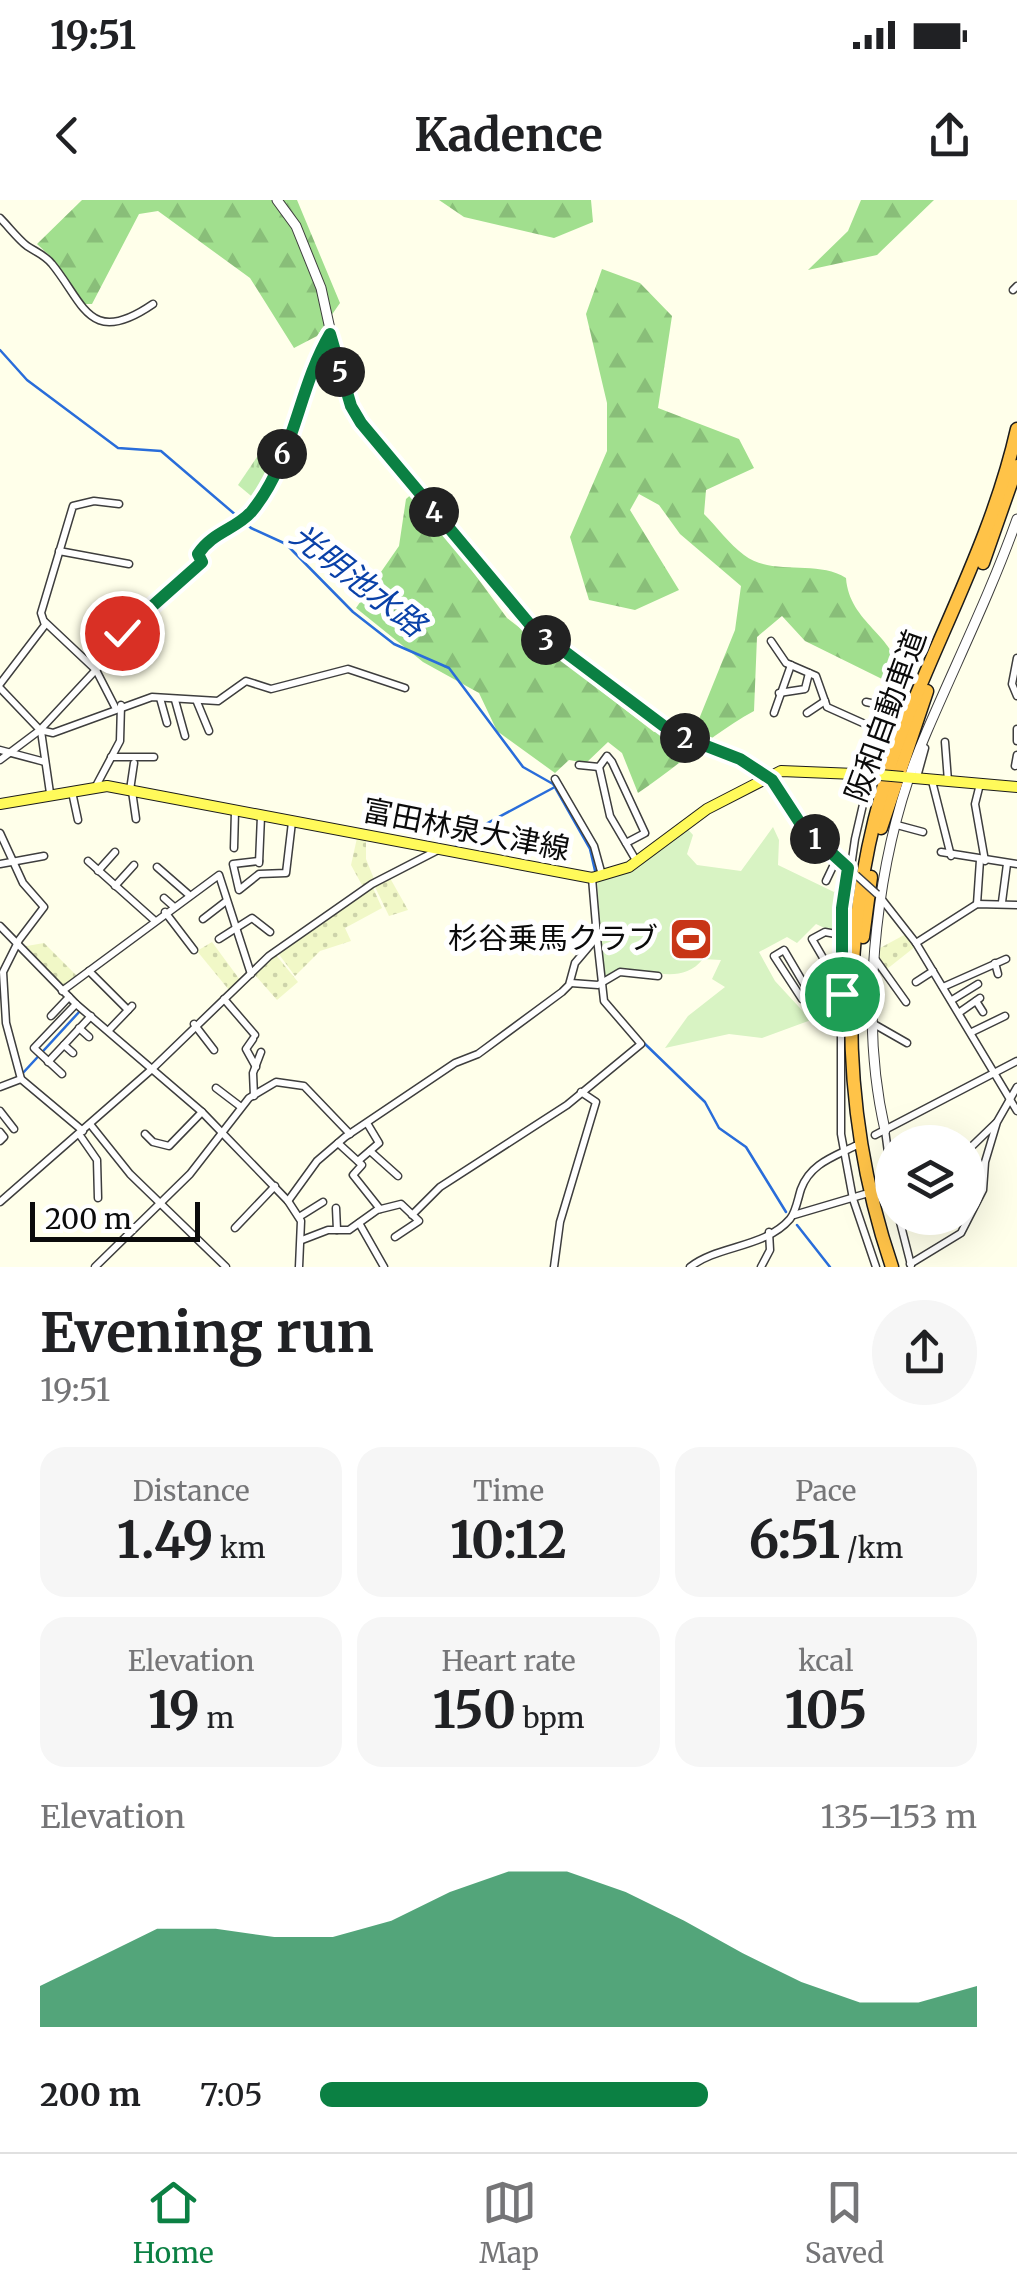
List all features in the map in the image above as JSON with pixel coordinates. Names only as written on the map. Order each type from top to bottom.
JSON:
[{"type":"highway","name":"阪和自動車道","points":[[892,1267],[872,1202],[853,1067],[851,1008],[860,891],[889,766],[997,506],[1017,429]]},
{"type":"highway","name":"阪和自動車道","points":[[907,1266],[878,1183],[861,1067],[859,1009],[868,893],[898,768],[990,546],[1017,466]]},
{"type":"main road","name":"富田林泉大津線","points":[[0,804],[96,786],[131,790],[597,877],[638,862],[681,825],[766,777],[790,770],[1017,786]]},
{"type":"street","points":[[277,200],[296,226],[321,288],[351,406],[361,423],[532,627],[673,733],[740,759],[766,777],[802,826],[880,897],[916,944],[1017,1110]]},
{"type":"street","points":[[1,221],[51,262],[78,308],[90,316],[130,319],[153,304]]},
{"type":"street","points":[[0,760],[40,730],[119,645],[122,633],[202,562],[198,554],[215,534],[242,519],[278,465],[330,334]]},
{"type":"street","points":[[96,786],[120,741],[118,706],[96,670],[44,621],[41,613],[73,506],[119,504]]},
{"type":"street","points":[[879,1125],[870,1022],[880,897],[910,778],[1017,520]]},
{"type":"street","points":[[59,550],[129,564]]},
{"type":"street","points":[[44,621],[0,686],[40,730],[50,793]]},
{"type":"street","points":[[776,643],[791,665],[816,676],[825,701],[885,732]]},
{"type":"street","points":[[1017,658],[1012,684],[1017,696]]},
{"type":"street","points":[[774,713],[791,665]]},
{"type":"street","points":[[40,730],[62,732],[118,706],[160,698],[197,702],[226,698],[246,681],[271,689],[348,669],[406,688]]},
{"type":"street","points":[[779,693],[805,690],[809,673]]},
{"type":"street","points":[[160,698],[167,723]]},
{"type":"street","points":[[175,700],[185,736]]},
{"type":"street","points":[[807,713],[825,701]]},
{"type":"street","points":[[197,702],[209,731]]},
{"type":"street","points":[[866,702],[894,708],[848,868],[841,976],[843,1152],[853,1199],[876,1267]]},
{"type":"street","points":[[1017,728],[1017,740]]},
{"type":"street","points":[[945,742],[948,780]]},
{"type":"street","points":[[910,778],[925,748]]},
{"type":"street","points":[[0,750],[10,756],[45,762]]},
{"type":"street","points":[[1015,766],[1017,755]]},
{"type":"street","points":[[617,853],[627,845],[646,835],[606,756],[599,767],[610,816],[627,845],[638,862]]},
{"type":"street","points":[[111,757],[154,757]]},
{"type":"street","points":[[136,819],[131,790],[139,758]]},
{"type":"street","points":[[582,768],[599,767]]},
{"type":"street","points":[[412,1215],[440,1188],[580,1092],[641,1044],[608,1009],[597,937],[598,845],[570,796],[555,779]]},
{"type":"street","points":[[932,780],[951,856]]},
{"type":"street","points":[[977,904],[983,861],[975,804],[980,783]]},
{"type":"street","points":[[71,789],[78,820]]},
{"type":"street","points":[[234,848],[230,837],[235,810]]},
{"type":"street","points":[[258,874],[263,846],[261,815]]},
{"type":"street","points":[[258,861],[233,864],[239,890],[258,874],[286,873],[292,821]]},
{"type":"street","points":[[897,825],[919,829]]},
{"type":"street","points":[[0,833],[22,883],[44,907],[4,960],[0,980],[21,1079],[81,1132],[96,1160],[98,1198]]},
{"type":"street","points":[[0,1202],[152,1069],[194,1024],[288,942],[372,884],[438,850]]},
{"type":"street","points":[[98,870],[114,852]]},
{"type":"street","points":[[941,852],[1017,864]]},
{"type":"street","points":[[0,864],[44,856]]},
{"type":"street","points":[[826,880],[837,858]]},
{"type":"street","points":[[88,861],[154,920]]},
{"type":"street","points":[[1002,902],[1007,864]]},
{"type":"street","points":[[116,890],[134,865]]},
{"type":"street","points":[[157,867],[188,894]]},
{"type":"street","points":[[51,1016],[89,971],[188,894],[219,875],[250,974]]},
{"type":"street","points":[[164,898],[172,906]]},
{"type":"street","points":[[203,919],[225,902]]},
{"type":"street","points":[[916,944],[977,904],[1017,905]]},
{"type":"street","points":[[165,912],[194,950]]},
{"type":"street","points":[[218,939],[252,918],[270,932]]},
{"type":"street","points":[[0,926],[76,1004],[202,1112],[288,1200],[300,1217],[299,1267]]},
{"type":"street","points":[[841,976],[829,968],[812,939],[825,932],[842,936]]},
{"type":"street","points":[[571,983],[575,963],[597,937]]},
{"type":"street","points":[[802,999],[807,988],[784,950],[774,956],[802,999],[822,1011],[841,1003]]},
{"type":"street","points":[[875,959],[906,998]]},
{"type":"street","points":[[942,987],[967,972],[1006,959]]},
{"type":"street","points":[[994,963],[998,974]]},
{"type":"street","points":[[89,971],[111,997],[130,1008],[110,1030]]},
{"type":"street","points":[[916,982],[933,972]]},
{"type":"street","points":[[288,1200],[317,1161],[338,1143],[456,1063],[478,1054],[571,983],[602,984],[614,973],[658,976]]},
{"type":"street","points":[[952,1000],[978,984]]},
{"type":"street","points":[[224,999],[254,1037],[246,1049],[256,1068]]},
{"type":"street","points":[[960,1012],[978,1000],[983,1012]]},
{"type":"street","points":[[62,1074],[34,1048],[76,1004]]},
{"type":"street","points":[[48,1062],[91,1016]]},
{"type":"street","points":[[972,1032],[1004,1016]]},
{"type":"street","points":[[870,1022],[907,1043]]},
{"type":"street","points":[[194,1024],[210,1049]]},
{"type":"street","points":[[79,1028],[89,1037]]},
{"type":"street","points":[[64,1045],[73,1054]]},
{"type":"street","points":[[254,1096],[261,1052]]},
{"type":"street","points":[[894,1125],[1017,1061]]},
{"type":"street","points":[[1,1085],[21,1079]]},
{"type":"street","points":[[95,1267],[161,1205],[241,1107],[276,1082],[299,1083],[350,1134]]},
{"type":"street","points":[[902,1235],[907,1266],[961,1233],[983,1190],[984,1162],[997,1122],[1017,1087]]},
{"type":"street","points":[[216,1088],[241,1107]]},
{"type":"street","points":[[554,1267],[560,1222],[596,1102],[580,1092]]},
{"type":"street","points":[[0,1111],[14,1129]]},
{"type":"street","points":[[145,1134],[153,1142],[169,1146],[178,1142],[202,1112]]},
{"type":"street","points":[[985,1134],[997,1122]]},
{"type":"street","points":[[358,1161],[379,1143],[367,1123]]},
{"type":"street","points":[[90,1124],[161,1205],[226,1267]]},
{"type":"street","points":[[0,1132],[4,1138],[0,1142]]},
{"type":"street","points":[[338,1143],[362,1166],[353,1175],[380,1210]]},
{"type":"street","points":[[793,1215],[810,1171],[856,1146]]},
{"type":"street","points":[[370,1151],[398,1176]]},
{"type":"street","points":[[234,1228],[275,1186]]},
{"type":"street","points":[[690,1267],[769,1232],[793,1215],[865,1194]]},
{"type":"street","points":[[300,1217],[323,1202]]},
{"type":"street","points":[[301,1240],[349,1230],[380,1210],[401,1204],[420,1221],[395,1237]]},
{"type":"street","points":[[336,1208],[336,1230]]},
{"type":"street","points":[[360,1223],[384,1267]]},
{"type":"street","points":[[762,1267],[770,1250],[769,1232]]},
{"type":"green space","points":[[82,200],[297,200],[340,303],[317,336],[294,348],[250,278],[158,211],[139,214],[92,304],[80,304],[51,257],[37,244]]},
{"type":"green space","points":[[439,200],[591,200],[593,222],[554,238],[464,217]]},
{"type":"green space","points":[[861,200],[934,200],[877,255],[808,270],[848,231]]},
{"type":"green space","points":[[602,269],[640,283],[672,316],[658,408],[739,439],[754,468],[706,490],[704,514],[733,546],[755,562],[821,569],[846,578],[855,607],[890,649],[898,674],[884,680],[805,641],[782,616],[757,637],[754,711],[638,793],[622,753],[608,742],[586,763],[569,760],[555,773],[497,731],[479,693],[423,662],[356,608],[399,546],[406,499],[414,492],[507,618],[654,732],[697,724],[735,630],[741,586],[680,534],[659,505],[639,494],[630,510],[679,590],[635,610],[589,600],[570,537],[607,451],[607,403],[586,314]]},
{"type":"green space","points":[[261,451],[275,461],[256,500],[238,485]]},
{"type":"green space","name":"杉谷乗馬クラブ","points":[[685,826],[693,835],[687,854],[697,865],[741,871],[773,827],[779,840],[778,865],[834,892],[842,883],[835,933],[816,924],[797,943],[787,937],[759,952],[775,981],[811,1020],[762,1038],[729,1034],[665,1048],[688,1016],[725,987],[712,979],[721,960],[703,959],[680,973],[628,971],[604,978],[597,881]]},
{"type":"green space","points":[[357,838],[366,839],[366,859],[374,879],[363,887],[351,865]]},
{"type":"green space","points":[[390,878],[408,910],[389,916],[375,887]]},
{"type":"green space","points":[[373,888],[382,908],[345,928],[351,941],[320,951],[295,976],[278,953]]},
{"type":"green space","points":[[906,934],[916,946],[887,969],[879,957],[880,948]]},
{"type":"green space","points":[[212,942],[240,980],[229,990],[197,951]]},
{"type":"green space","points":[[44,943],[77,976],[64,987],[21,947]]},
{"type":"green space","points":[[276,955],[298,982],[277,1000],[255,975]]},
{"type":"waterway","name":"光明池水路","points":[[0,350],[27,380],[118,448],[161,451],[251,528],[286,544],[353,612],[394,644],[449,668],[523,767],[553,784],[590,849],[596,875]]},
{"type":"waterway","points":[[454,848],[482,826],[553,788]]},
{"type":"waterway","points":[[22,1074],[80,1011]]},
{"type":"waterway","name":"光明池水路","points":[[644,1043],[705,1102],[719,1128],[746,1147],[786,1212]]},
{"type":"waterway","name":"光明池水路","points":[[797,1225],[830,1267]]},
{"type":"tunnel","points":[[870,1191],[875,1189]]},
{"type":"place","name":"杉谷乗馬クラブ","points":[[691,939]]},
{"type":"route","points":[[122,633],[193,572],[202,562],[198,554],[215,534],[252,510],[303,411],[319,354],[330,334],[351,406],[361,423],[532,627],[673,733],[740,759],[772,780],[802,826],[848,868],[842,908],[842,994]]}]
